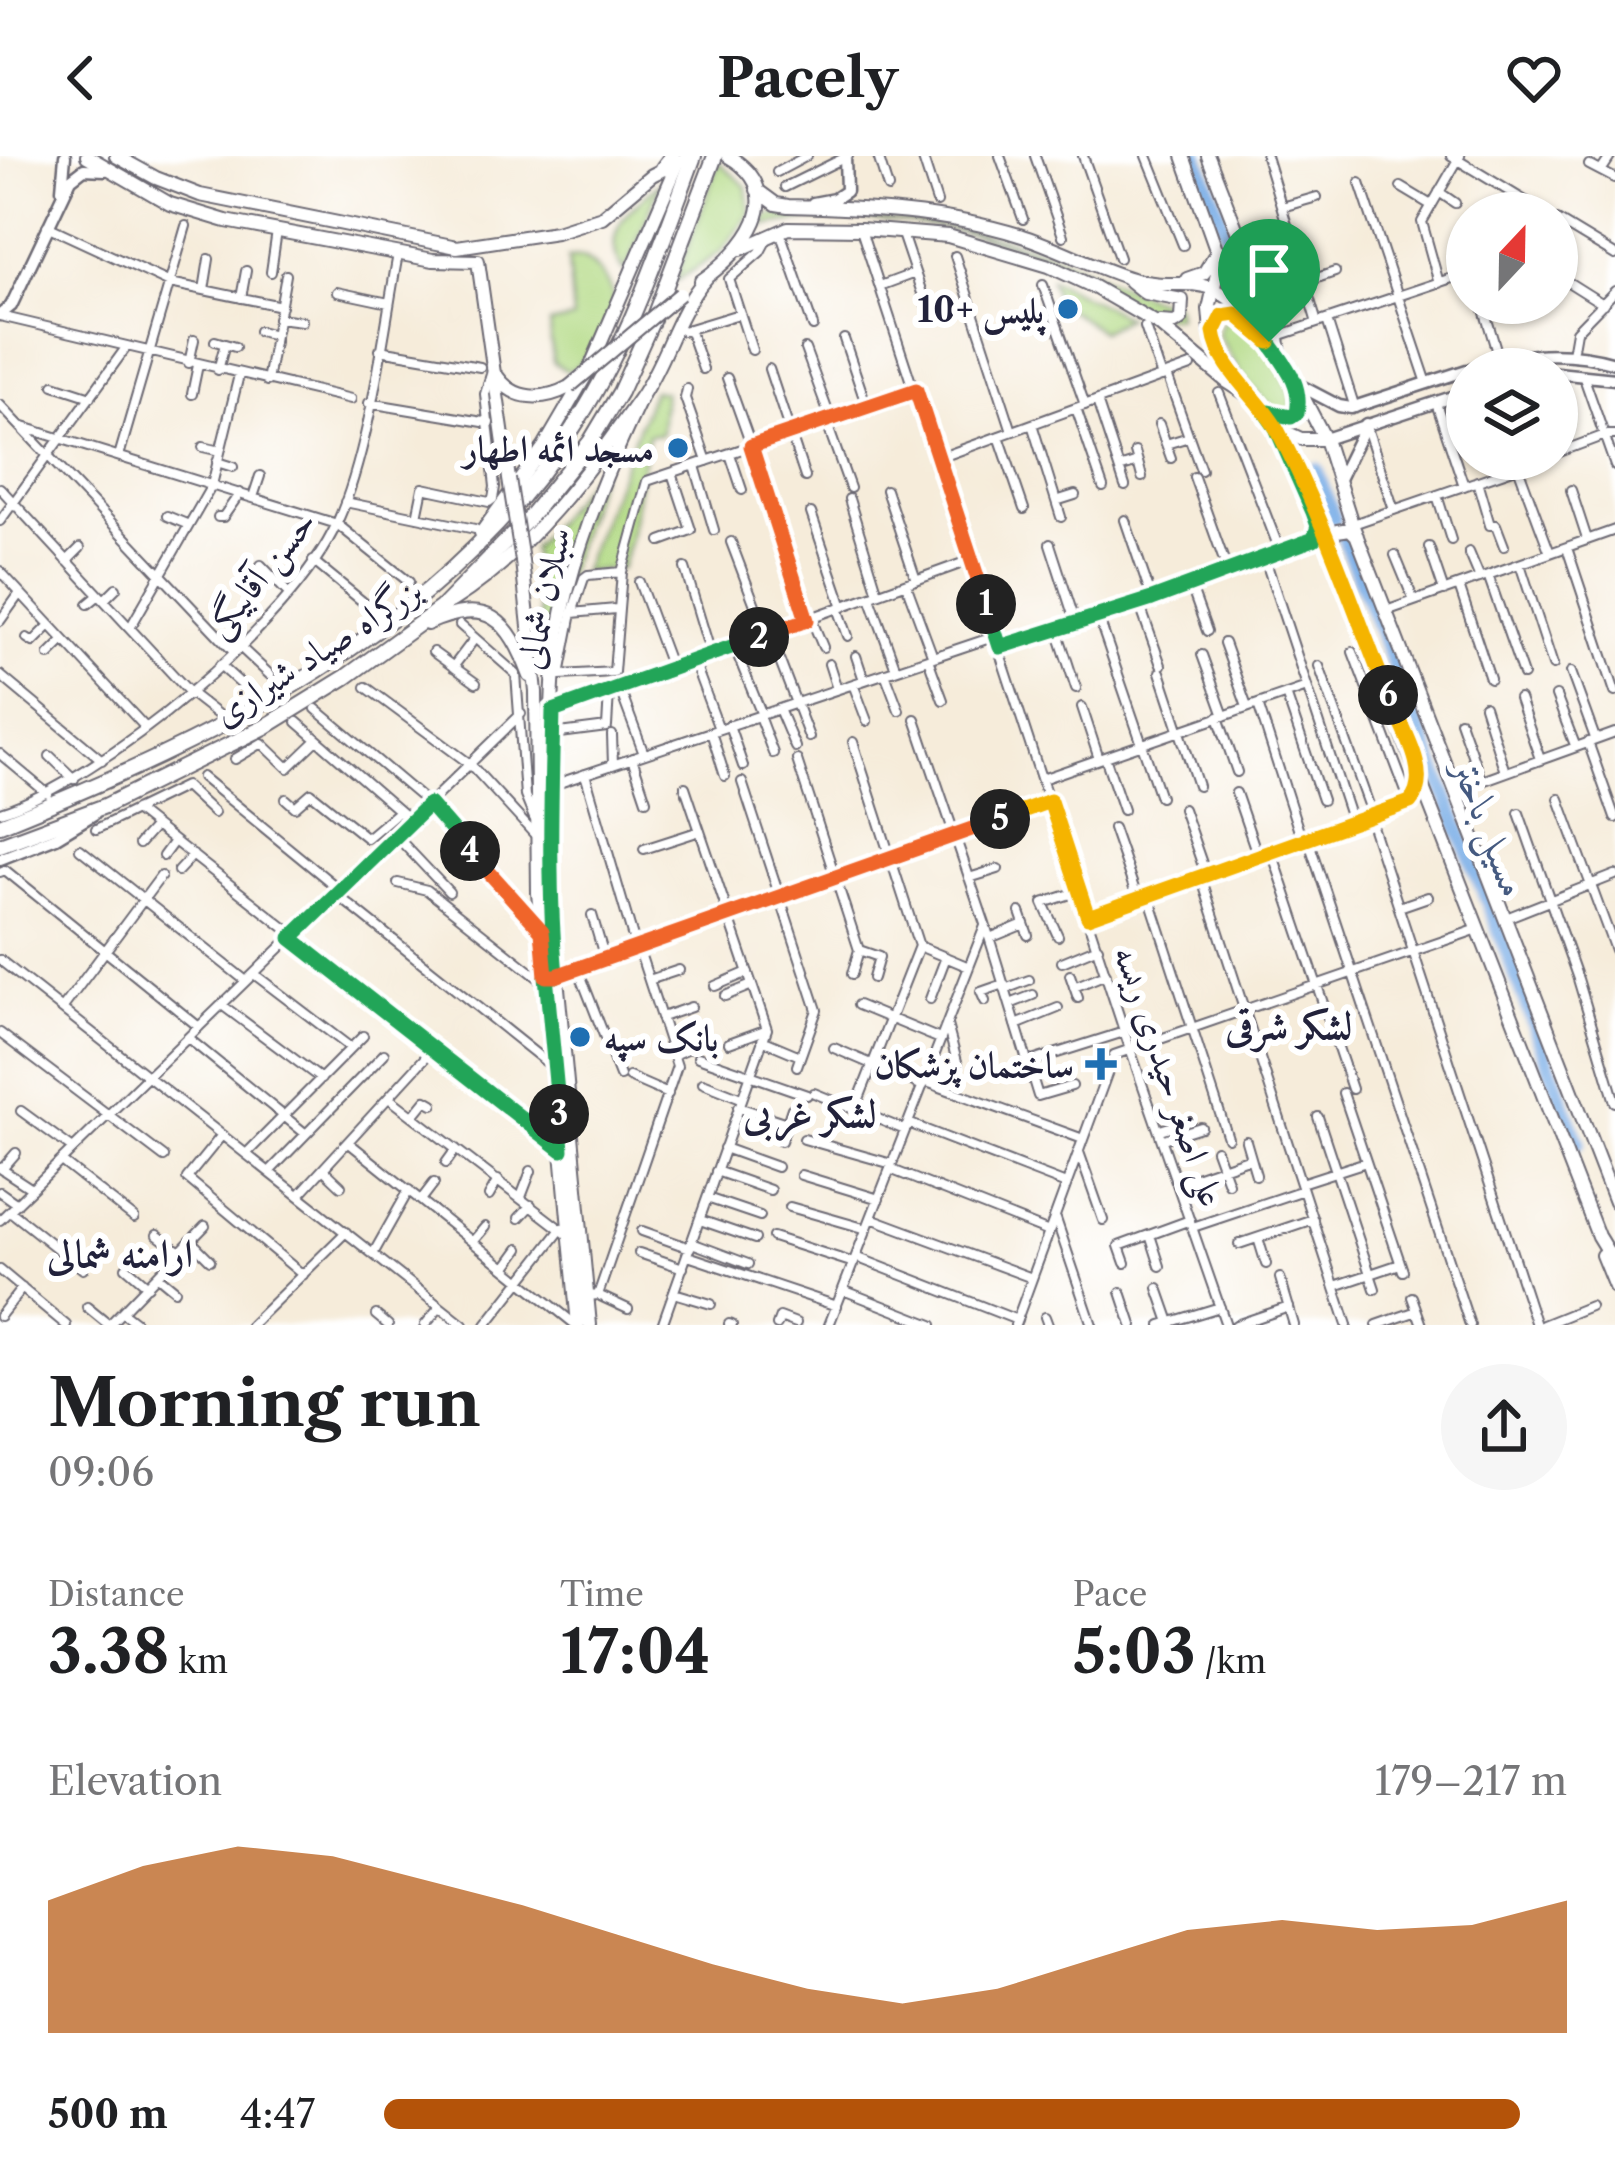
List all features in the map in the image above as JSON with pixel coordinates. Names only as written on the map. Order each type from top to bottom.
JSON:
[{"type":"highway","name":"بزرگراه صیاد شیرازی","points":[[0,844],[105,806],[286,715],[441,608],[536,510],[590,442],[620,392],[653,319],[715,156]]},
{"type":"highway","name":"بزرگراه صیاد شیرازی","points":[[0,825],[123,774],[240,715],[336,659],[451,569],[506,516],[572,431],[634,313],[680,159]]},
{"type":"main road","points":[[62,193],[65,156]]},
{"type":"main road","points":[[87,156],[190,212],[398,254]]},
{"type":"main road","points":[[116,156],[200,195],[449,246],[556,232],[602,217],[680,159]]},
{"type":"main road","points":[[728,156],[776,204],[967,222],[1027,238],[1124,277],[1213,288],[1248,314],[1298,386],[1325,439],[1354,530],[1615,1202]]},
{"type":"main road","points":[[792,206],[834,199],[846,191],[846,156]]},
{"type":"main road","points":[[1183,156],[1220,260],[1209,326],[1276,428],[1331,552],[1615,1287]]},
{"type":"main road","points":[[1208,156],[1278,336],[1280,357]]},
{"type":"main road","points":[[3,314],[62,193],[80,171],[109,171]]},
{"type":"main road","points":[[741,249],[754,228],[757,190]]},
{"type":"main road","points":[[486,368],[503,385],[528,397],[569,387],[680,293],[741,249],[775,232],[860,229],[948,236],[1049,266],[1164,323],[1175,323],[1184,306],[1176,296],[1145,293],[1124,277]]},
{"type":"main road","points":[[1179,281],[1204,274],[1218,248]]},
{"type":"main road","name":"سبلان شمالی","points":[[398,254],[478,261],[486,368],[522,561],[536,692],[538,893],[592,1296],[590,1325]]},
{"type":"main road","points":[[441,608],[498,570],[533,536],[642,396],[682,310],[707,277]]},
{"type":"main road","points":[[1138,311],[1254,399]]},
{"type":"main road","points":[[1214,337],[1216,324],[1226,314],[1236,314],[1255,327]]},
{"type":"main road","points":[[1578,350],[1615,363]]},
{"type":"main road","points":[[1578,364],[1582,374]]},
{"type":"main road","points":[[1578,374],[1615,379]]},
{"type":"main road","points":[[1298,386],[1339,406],[1355,407],[1446,377]]},
{"type":"main road","points":[[1264,411],[1283,418],[1293,416],[1298,409],[1298,386]]},
{"type":"main road","name":"سبلان شمالی","points":[[577,1325],[566,1233],[550,979],[556,649],[608,472],[642,396]]},
{"type":"main road","points":[[1276,428],[1301,440],[1325,439],[1446,399]]},
{"type":"main road","points":[[1339,479],[1366,424]]},
{"type":"main road","points":[[1331,552],[1337,531],[1354,530]]},
{"type":"main road","points":[[415,629],[460,610],[489,615],[514,637],[536,692]]},
{"type":"main road","points":[[2,867],[105,806]]},
{"type":"main road","points":[[1598,1236],[1615,1264]]},
{"type":"street","points":[[777,172],[807,156]]},
{"type":"street","points":[[785,187],[846,156]]},
{"type":"street","points":[[878,156],[888,188]]},
{"type":"street","points":[[922,156],[937,202]]},
{"type":"street","points":[[1000,156],[1023,219]]},
{"type":"street","points":[[1035,156],[1063,236]]},
{"type":"street","points":[[1083,156],[1119,258]]},
{"type":"street","points":[[1147,156],[1183,245]]},
{"type":"street","points":[[1266,156],[1305,282],[1355,407]]},
{"type":"street","points":[[1601,171],[1611,156]]},
{"type":"street","points":[[1439,283],[1422,226],[1456,157],[1509,192]]},
{"type":"street","points":[[1589,164],[1614,178]]},
{"type":"street","points":[[1360,182],[1427,383]]},
{"type":"street","points":[[1402,187],[1431,205]]},
{"type":"street","points":[[1439,192],[1446,197]]},
{"type":"street","points":[[1282,208],[1316,197]]},
{"type":"street","points":[[47,226],[170,283],[280,306]]},
{"type":"street","points":[[118,456],[186,226]]},
{"type":"street","name":"علی اصغر حیدری ریسه","points":[[860,229],[1124,1032],[1226,1325]]},
{"type":"street","points":[[271,272],[277,231]]},
{"type":"street","points":[[752,350],[729,279],[760,253],[775,232]]},
{"type":"street","points":[[775,232],[813,326]]},
{"type":"street","points":[[901,232],[929,314]]},
{"type":"street","points":[[1578,233],[1615,255]]},
{"type":"street","name":"حسن آقابیگی","points":[[0,812],[74,779],[190,693],[237,649],[313,561],[345,502],[398,254]]},
{"type":"street","points":[[955,256],[1012,431]]},
{"type":"street","points":[[204,290],[209,259]]},
{"type":"street","points":[[241,298],[246,272]]},
{"type":"street","points":[[1305,282],[1335,272]]},
{"type":"street","points":[[880,286],[915,273]]},
{"type":"street","points":[[267,381],[286,274]]},
{"type":"street","points":[[1278,336],[1446,280]]},
{"type":"street","points":[[1042,285],[1102,487]]},
{"type":"street","points":[[1578,288],[1603,304]]},
{"type":"street","points":[[1572,348],[1581,326],[1615,291]]},
{"type":"street","points":[[337,292],[389,303]]},
{"type":"street","points":[[3,314],[125,349],[351,399]]},
{"type":"street","points":[[703,369],[686,330],[739,314]]},
{"type":"street","points":[[278,318],[302,321]]},
{"type":"street","points":[[1145,327],[1189,436],[1227,569]]},
{"type":"street","points":[[259,331],[275,334]]},
{"type":"street","points":[[844,339],[867,407]]},
{"type":"street","points":[[192,394],[194,340]]},
{"type":"street","points":[[218,370],[225,344]]},
{"type":"street","points":[[0,521],[125,349]]},
{"type":"street","points":[[380,350],[486,368],[495,492],[490,502],[423,488],[417,517]]},
{"type":"street","points":[[805,350],[850,494],[899,710]]},
{"type":"street","points":[[939,458],[1191,366]]},
{"type":"street","points":[[769,368],[805,476]]},
{"type":"street","points":[[1582,374],[1610,435],[1615,466]]},
{"type":"street","points":[[130,628],[212,485],[239,375]]},
{"type":"street","points":[[727,378],[809,619],[823,646]]},
{"type":"street","points":[[54,385],[91,397]]},
{"type":"street","points":[[687,389],[685,398],[707,462]]},
{"type":"street","points":[[622,572],[588,574],[572,614],[560,675],[614,672],[622,572],[636,533],[645,483],[916,390]]},
{"type":"street","points":[[1219,393],[1280,551]]},
{"type":"street","points":[[1096,400],[1125,486]]},
{"type":"street","points":[[369,403],[489,423]]},
{"type":"street","points":[[1436,403],[1463,486]]},
{"type":"street","points":[[0,405],[161,574],[270,675]]},
{"type":"street","points":[[1032,424],[1061,518]]},
{"type":"street","points":[[1159,424],[1171,458]]},
{"type":"street","points":[[1366,424],[1394,510]]},
{"type":"street","points":[[20,426],[337,524],[409,582]]},
{"type":"street","points":[[1578,446],[1610,435]]},
{"type":"street","points":[[999,436],[1024,509]]},
{"type":"street","points":[[1166,444],[1189,436]]},
{"type":"street","points":[[202,447],[232,467]]},
{"type":"street","points":[[730,454],[742,490]]},
{"type":"street","points":[[1119,468],[1136,457],[1142,477]]},
{"type":"street","points":[[695,466],[714,530]]},
{"type":"street","points":[[661,541],[691,530],[672,473]]},
{"type":"street","points":[[253,497],[260,476]]},
{"type":"street","points":[[1354,530],[1394,510],[1481,480]]},
{"type":"street","points":[[1523,480],[1550,554]]},
{"type":"street","points":[[1478,481],[1490,525],[1496,525],[1504,546]]},
{"type":"street","points":[[0,488],[190,693],[217,714]]},
{"type":"street","points":[[886,490],[943,700]]},
{"type":"street","points":[[1571,490],[1587,539]]},
{"type":"street","points":[[218,517],[223,518],[240,494]]},
{"type":"street","points":[[1056,501],[1075,495]]},
{"type":"street","points":[[1437,495],[1451,540]]},
{"type":"street","points":[[345,502],[475,529]]},
{"type":"street","points":[[1000,647],[1152,599],[1314,539],[1318,526],[1313,512]]},
{"type":"street","points":[[811,513],[848,636]]},
{"type":"street","points":[[167,516],[189,525]]},
{"type":"street","points":[[1125,520],[1152,599]]},
{"type":"street","points":[[1386,611],[1615,530]]},
{"type":"street","points":[[731,542],[808,736]]},
{"type":"street","points":[[1050,544],[1076,624]]},
{"type":"street","points":[[1430,547],[1444,590]]},
{"type":"street","points":[[67,561],[80,548]]},
{"type":"street","points":[[1567,548],[1615,692]]},
{"type":"street","points":[[1469,552],[1484,577],[1523,675]]},
{"type":"street","points":[[1264,556],[1352,823]]},
{"type":"street","points":[[1395,556],[1414,601]]},
{"type":"street","points":[[553,711],[971,560]]},
{"type":"street","points":[[313,561],[368,606]]},
{"type":"street","points":[[1520,564],[1553,665]]},
{"type":"street","points":[[261,565],[288,593]]},
{"type":"street","points":[[685,568],[711,654]]},
{"type":"street","points":[[0,571],[145,727]]},
{"type":"street","points":[[639,582],[671,668]]},
{"type":"street","points":[[1190,584],[1207,631]]},
{"type":"street","points":[[1459,586],[1490,679]]},
{"type":"street","points":[[88,604],[116,587]]},
{"type":"street","points":[[1,617],[20,592]]},
{"type":"street","points":[[1139,603],[1198,786]]},
{"type":"street","points":[[572,614],[616,609]]},
{"type":"street","points":[[1098,616],[1160,797]]},
{"type":"street","points":[[27,638],[33,642],[50,625]]},
{"type":"street","points":[[460,626],[514,670],[525,796],[537,831]]},
{"type":"street","points":[[1057,630],[1076,688]]},
{"type":"street","points":[[553,785],[996,636]]},
{"type":"street","points":[[453,667],[475,638]]},
{"type":"street","points":[[49,656],[64,640]]},
{"type":"street","points":[[1224,643],[1247,707]]},
{"type":"street","points":[[734,646],[773,753]]},
{"type":"street","points":[[434,652],[476,683]]},
{"type":"street","points":[[1353,652],[1410,802]]},
{"type":"street","points":[[1202,655],[1237,772]]},
{"type":"street","points":[[856,656],[864,680]]},
{"type":"street","points":[[829,664],[837,689]]},
{"type":"street","points":[[220,665],[243,686]]},
{"type":"street","points":[[1319,666],[1539,1325],[1590,1306]]},
{"type":"street","points":[[697,670],[720,729],[743,766]]},
{"type":"street","points":[[1571,672],[1615,818]]},
{"type":"street","points":[[0,675],[102,760]]},
{"type":"street","points":[[853,684],[867,721]]},
{"type":"street","points":[[366,687],[470,764],[537,831]]},
{"type":"street","points":[[1042,779],[1307,687]]},
{"type":"street","points":[[609,691],[614,764]]},
{"type":"street","points":[[1286,694],[1322,800]]},
{"type":"street","points":[[622,695],[644,754]]},
{"type":"street","points":[[1556,696],[1575,746]]},
{"type":"street","points":[[1519,699],[1540,759]]},
{"type":"street","points":[[1258,704],[1470,1323]]},
{"type":"street","points":[[1484,706],[1505,772]]},
{"type":"street","points":[[1082,707],[1123,810]]},
{"type":"street","points":[[316,709],[429,804],[542,931]]},
{"type":"street","points":[[779,709],[795,747]]},
{"type":"street","points":[[0,1220],[521,714]]},
{"type":"street","points":[[915,719],[1038,1096],[1072,1086]]},
{"type":"street","points":[[1460,721],[1481,780]]},
{"type":"street","points":[[297,722],[411,821]]},
{"type":"street","points":[[720,729],[724,776]]},
{"type":"street","points":[[560,733],[610,730]]},
{"type":"street","points":[[1457,790],[1615,733]]},
{"type":"street","points":[[235,759],[262,743],[288,767],[317,740]]},
{"type":"street","points":[[853,742],[920,946],[855,1108]]},
{"type":"street","points":[[0,754],[48,794]]},
{"type":"street","points":[[50,757],[74,779]]},
{"type":"street","points":[[632,758],[646,800]]},
{"type":"street","points":[[797,760],[859,950],[852,974]]},
{"type":"street","points":[[1315,780],[1335,772]]},
{"type":"street","points":[[585,774],[677,1066],[592,1296],[628,1309]]},
{"type":"street","points":[[202,777],[555,1069]]},
{"type":"street","points":[[1088,917],[1410,802],[1420,777]]},
{"type":"street","points":[[742,782],[817,1010],[799,1061],[762,1040]]},
{"type":"street","points":[[96,829],[185,786],[214,813]]},
{"type":"street","points":[[664,1324],[766,1029],[685,787]]},
{"type":"street","points":[[286,799],[295,807],[311,793],[367,838],[399,811]]},
{"type":"street","points":[[1236,793],[1258,856]]},
{"type":"street","points":[[1559,799],[1615,950]]},
{"type":"street","points":[[396,836],[446,896],[550,979],[1050,801]]},
{"type":"street","points":[[1183,809],[1347,1325]]},
{"type":"street","points":[[135,810],[562,1150]]},
{"type":"street","points":[[1519,813],[1615,1102]]},
{"type":"street","points":[[140,844],[155,826]]},
{"type":"street","points":[[1113,829],[1138,900]]},
{"type":"street","points":[[644,849],[700,831]]},
{"type":"street","points":[[163,856],[174,841]]},
{"type":"street","points":[[80,849],[351,1048]]},
{"type":"street","points":[[1272,852],[1402,1268],[1334,1286]]},
{"type":"street","points":[[178,872],[193,855]]},
{"type":"street","points":[[2,867],[199,1028]]},
{"type":"street","points":[[969,878],[998,869]]},
{"type":"street","points":[[1505,919],[1615,875]]},
{"type":"street","points":[[62,1009],[160,876]]},
{"type":"street","points":[[398,884],[446,896]]},
{"type":"street","points":[[1058,936],[1042,903],[1080,891]]},
{"type":"street","points":[[1149,896],[1228,1138]]},
{"type":"street","points":[[1399,907],[1428,897]]},
{"type":"street","points":[[1020,912],[1028,935]]},
{"type":"street","points":[[592,915],[605,959]]},
{"type":"street","points":[[990,938],[1024,923]]},
{"type":"street","points":[[832,1324],[985,924]]},
{"type":"street","points":[[773,1237],[855,1260],[1016,1322],[1114,1055],[1478,929]]},
{"type":"street","points":[[920,946],[969,967]]},
{"type":"street","points":[[1062,962],[1098,947]]},
{"type":"street","points":[[859,950],[879,957],[873,978]]},
{"type":"street","points":[[930,999],[946,957]]},
{"type":"street","points":[[0,960],[464,1325]]},
{"type":"street","points":[[578,969],[624,1077],[668,1094]]},
{"type":"street","points":[[650,980],[679,970]]},
{"type":"street","points":[[715,986],[748,972]]},
{"type":"street","points":[[1074,987],[1106,974]]},
{"type":"street","points":[[1070,976],[1078,998]]},
{"type":"street","points":[[985,1001],[982,992],[1029,980]]},
{"type":"street","points":[[725,996],[752,985]]},
{"type":"street","points":[[1010,1004],[1033,995]]},
{"type":"street","points":[[222,1005],[321,1078]]},
{"type":"street","points":[[858,1005],[940,1040]]},
{"type":"street","points":[[662,1017],[691,1007]]},
{"type":"street","points":[[1016,1024],[1058,1008]]},
{"type":"street","points":[[947,1024],[958,1065]]},
{"type":"street","points":[[729,1043],[766,1029]]},
{"type":"street","points":[[670,1041],[695,1031]]},
{"type":"street","points":[[1032,1061],[1124,1032]]},
{"type":"street","points":[[0,1033],[164,1157]]},
{"type":"street","points":[[246,1154],[363,1036]]},
{"type":"street","points":[[188,1038],[307,1134]]},
{"type":"street","points":[[675,1054],[699,1044]]},
{"type":"street","points":[[834,1048],[1083,1139]]},
{"type":"street","points":[[299,1195],[433,1049]]},
{"type":"street","points":[[269,1172],[384,1054]]},
{"type":"street","points":[[698,1057],[1066,1184]]},
{"type":"street","points":[[703,1083],[787,1123]]},
{"type":"street","points":[[389,1098],[566,1233],[487,1325]]},
{"type":"street","points":[[413,1116],[426,1100],[433,1104]]},
{"type":"street","points":[[781,1141],[792,1108]]},
{"type":"street","points":[[22,1111],[73,1149]]},
{"type":"street","points":[[1318,1117],[1376,1288]]},
{"type":"street","points":[[1162,1135],[1189,1121]]},
{"type":"street","points":[[1162,1135],[1201,1127]]},
{"type":"street","points":[[222,1135],[187,1178],[303,1275]]},
{"type":"street","points":[[804,1139],[891,1167],[1049,1232]]},
{"type":"street","points":[[1246,1141],[1256,1175]]},
{"type":"street","points":[[347,1142],[577,1325]]},
{"type":"street","points":[[724,1148],[777,1167]]},
{"type":"street","points":[[446,1163],[456,1149]]},
{"type":"street","points":[[1216,1150],[1228,1183]]},
{"type":"street","points":[[1079,1151],[1102,1220]]},
{"type":"street","points":[[16,1154],[1,1169],[32,1190]]},
{"type":"street","points":[[1178,1183],[1251,1158]]},
{"type":"street","points":[[61,1161],[134,1218]]},
{"type":"street","points":[[1125,1263],[1119,1246],[1366,1162]]},
{"type":"street","points":[[323,1169],[341,1186]]},
{"type":"street","points":[[521,1197],[531,1171]]},
{"type":"street","points":[[716,1171],[770,1190]]},
{"type":"street","points":[[801,1175],[878,1198]]},
{"type":"street","points":[[489,1196],[498,1180]]},
{"type":"street","points":[[421,1200],[434,1183]]},
{"type":"street","points":[[373,1254],[409,1190]]},
{"type":"street","points":[[0,1192],[83,1269]]},
{"type":"street","points":[[707,1198],[760,1216]]},
{"type":"street","points":[[519,1218],[531,1204]]},
{"type":"street","points":[[790,1207],[867,1229]]},
{"type":"street","points":[[1055,1216],[1092,1325]]},
{"type":"street","points":[[871,1218],[1032,1278]]},
{"type":"street","points":[[1239,1244],[1312,1219]]},
{"type":"street","points":[[700,1220],[754,1239]]},
{"type":"street","points":[[87,1306],[109,1325],[205,1226]]},
{"type":"street","points":[[472,1240],[485,1227]]},
{"type":"street","points":[[642,1231],[837,1306]]},
{"type":"street","points":[[251,1325],[346,1232]]},
{"type":"street","points":[[157,1235],[180,1252]]},
{"type":"street","points":[[1150,1235],[1160,1266]]},
{"type":"street","points":[[1258,1238],[1266,1264]]},
{"type":"street","points":[[190,1241],[210,1260]]},
{"type":"street","points":[[506,1267],[519,1249]]},
{"type":"street","points":[[690,1249],[748,1264]]},
{"type":"street","points":[[639,1253],[683,1268]]},
{"type":"street","points":[[127,1267],[148,1286]]},
{"type":"street","points":[[0,1270],[65,1324]]},
{"type":"street","points":[[158,1276],[175,1290]]},
{"type":"street","points":[[1280,1278],[1294,1324]]},
{"type":"street","points":[[0,1316],[22,1288]]},
{"type":"street","points":[[1158,1288],[1167,1324],[1220,1307]]},
{"type":"street","points":[[843,1290],[932,1325]]},
{"type":"street","points":[[1121,1292],[1132,1325]]},
{"type":"street","points":[[674,1293],[711,1304]]},
{"type":"street","points":[[1412,1297],[1423,1325]]},
{"type":"street","points":[[1385,1306],[1391,1323]]},
{"type":"street","points":[[425,1325],[440,1307]]},
{"type":"street","points":[[1236,1325],[1289,1307]]},
{"type":"street","points":[[1377,1325],[1418,1311]]},
{"type":"street","points":[[122,1312],[137,1324]]},
{"type":"street","points":[[376,1316],[388,1325]]},
{"type":"street","points":[[778,1321],[796,1323]]},
{"type":"green space","points":[[719,162],[747,187],[750,214],[721,252],[675,282]]},
{"type":"green space","points":[[661,182],[625,272],[614,245],[616,233],[629,211]]},
{"type":"green space","points":[[781,214],[911,222],[1006,239],[1175,305],[1177,316],[1154,313],[1071,268],[1000,242],[879,221],[839,219],[764,226],[767,216]]},
{"type":"green space","points":[[581,257],[604,277],[613,301],[592,350],[567,371],[553,362],[549,324],[573,319],[568,258]]},
{"type":"green space","points":[[1050,279],[1127,317],[1101,331],[1056,301]]},
{"type":"green space","points":[[1233,318],[1274,357],[1294,410],[1284,414],[1272,407],[1238,369],[1218,334],[1221,323]]},
{"type":"green space","points":[[653,390],[664,392],[661,434],[648,435],[621,568],[582,572]]},
{"type":"green space","points":[[604,460],[558,602],[546,681],[532,548]]},
{"type":"waterway","name":"مسیل باختر","points":[[1197,156],[1251,298]]},
{"type":"waterway","name":"مسیل باختر","points":[[1316,470],[1334,519]]},
{"type":"waterway","name":"مسیل باختر","points":[[1343,537],[1578,1143]]},
{"type":"place","name":"پلیس +10","points":[[1068,309]]},
{"type":"place","name":"مسجد ائمه اطهار","points":[[678,448]]},
{"type":"place","name":"بانک سپه","points":[[580,1037]]},
{"type":"place","name":"ساختمان پزشکان","points":[[1101,1064]]},
{"type":"district","name":"لشکر شرقی","points":[[1289,1025]]},
{"type":"district","name":"لشکر غربی","points":[[810,1113]]},
{"type":"district","name":"ارامنه شمالی","points":[[120,1253]]},
{"type":"route","points":[[1269,342],[1236,314],[1222,316],[1216,324],[1214,337],[1221,354],[1276,428],[1299,478],[1331,552],[1420,777],[1410,802],[1088,917],[1050,801],[556,976],[546,976],[542,931],[429,804],[291,938],[562,1150],[546,976],[556,976],[549,893],[554,830],[553,711],[807,620],[751,446],[916,390],[1000,647],[1152,599],[1316,537],[1318,526],[1299,478],[1276,428],[1264,411],[1291,417],[1300,399],[1299,389],[1269,342]]}]
